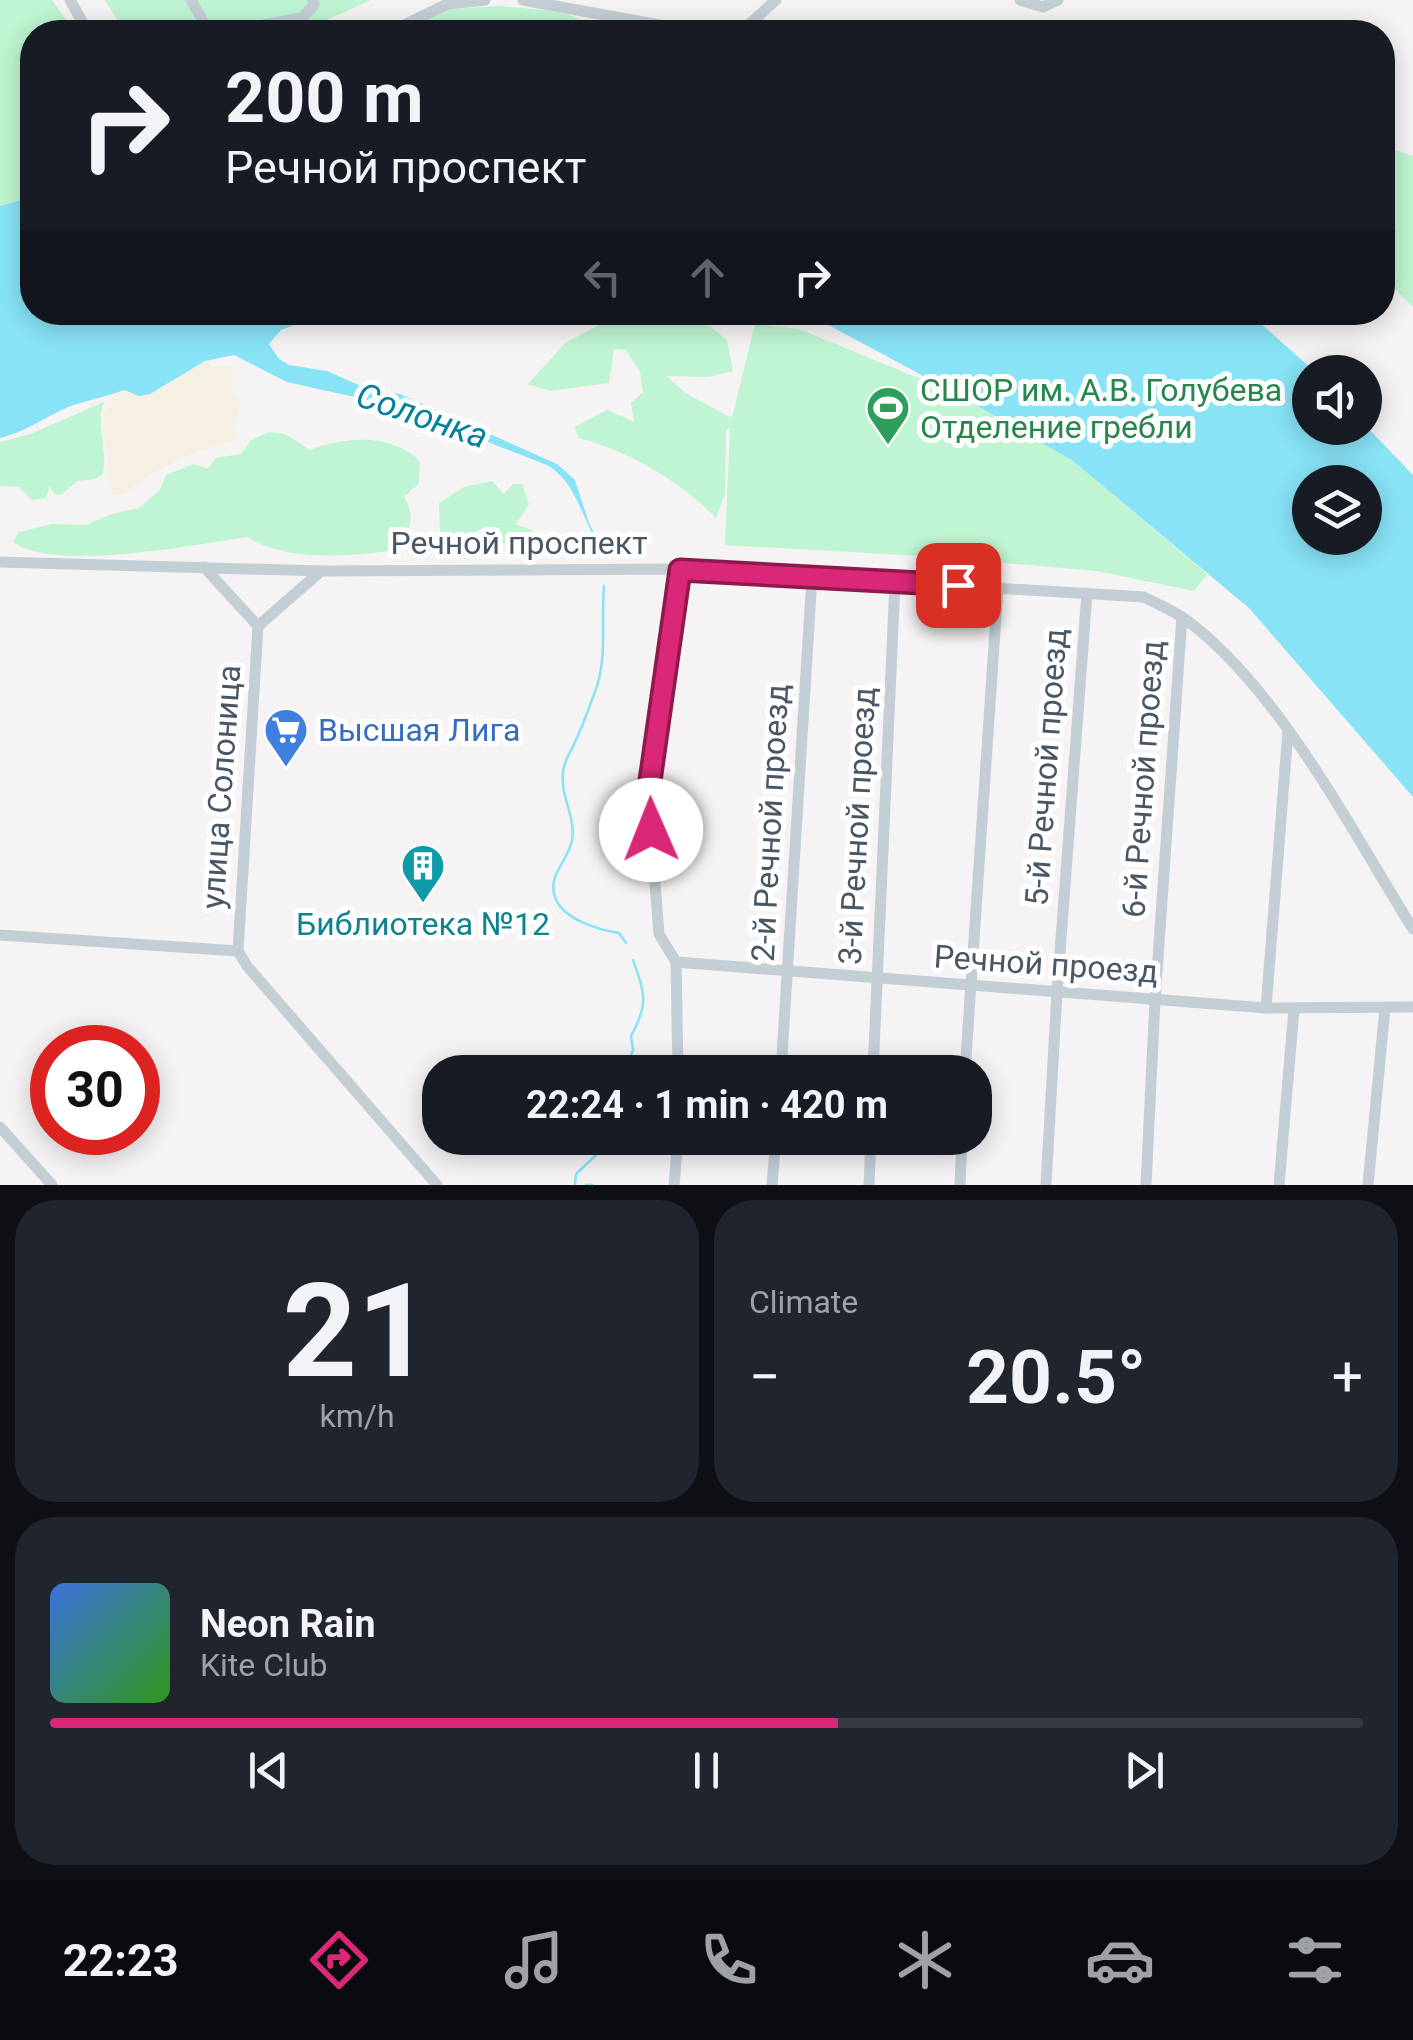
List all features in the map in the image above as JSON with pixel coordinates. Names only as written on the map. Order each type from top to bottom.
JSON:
[{"type":"street","points":[[291,20],[302,18],[314,5],[313,0]]},
{"type":"street","points":[[413,20],[447,2],[485,0]]},
{"type":"street","points":[[522,0],[633,20]]},
{"type":"street","points":[[755,20],[776,0]]},
{"type":"street","points":[[1020,0],[1043,7],[1058,0]]},
{"type":"street","name":"Речной проспект","points":[[0,562],[321,571],[680,570],[1144,597],[1182,618],[1225,653],[1257,688],[1413,929]]},
{"type":"street","points":[[204,567],[258,626],[321,571]]},
{"type":"street","points":[[678,1055],[676,962],[659,934],[648,795],[680,570]]},
{"type":"street","name":"2-й Речной проезд","points":[[782,1055],[812,578]]},
{"type":"street","name":"3-й Речной проезд","points":[[874,1055],[895,582]]},
{"type":"street","points":[[967,1055],[998,586]]},
{"type":"street","name":"5-й Речной проезд","points":[[1046,1185],[1087,593]]},
{"type":"street","name":"6-й Речной проезд","points":[[1146,1185],[1182,618]]},
{"type":"street","name":"улица Солоница","points":[[238,951],[258,626]]},
{"type":"street","points":[[1266,1008],[1288,732]]},
{"type":"street","points":[[0,935],[238,951],[437,1185]]},
{"type":"street","name":"Речной проезд","points":[[676,962],[1266,1008],[1413,1007]]},
{"type":"street","points":[[1279,1185],[1294,1008]]},
{"type":"street","points":[[1368,1185],[1385,1008]]},
{"type":"street","points":[[0,1127],[52,1185]]},
{"type":"street","points":[[674,1185],[677,1155]]},
{"type":"street","points":[[772,1185],[775,1155]]},
{"type":"street","points":[[869,1185],[870,1155]]},
{"type":"street","points":[[960,1185],[961,1155]]},
{"type":"green space","points":[[0,0],[52,0],[66,20],[20,20],[20,200],[0,206]]},
{"type":"green space","points":[[105,0],[371,0],[326,20],[118,20]]},
{"type":"green space","points":[[500,6],[562,12],[582,20],[427,20],[449,9]]},
{"type":"green space","points":[[1395,150],[1413,156],[1413,307],[1395,289]]},
{"type":"green space","name":"СШОР им. А.В. Голубева Отделение гребли","points":[[599,325],[708,325],[727,340],[733,371],[709,377],[666,376],[687,394],[732,418],[755,325],[799,329],[957,394],[1073,461],[1207,574],[1194,591],[1097,571],[725,545],[730,428],[726,430],[725,493],[716,518],[653,469],[579,438],[574,427],[607,410],[634,422],[631,403],[643,392],[640,372],[626,350],[614,349],[609,383],[550,391],[528,384],[565,343]]},
{"type":"green space","points":[[104,402],[103,474],[77,481],[61,495],[54,494],[50,486],[46,498],[32,500],[19,487],[0,486],[0,442],[30,434]]},
{"type":"green space","points":[[269,432],[285,434],[310,450],[353,440],[383,442],[397,446],[420,462],[419,483],[404,497],[410,525],[397,550],[320,556],[282,551],[248,537],[92,556],[33,551],[13,542],[19,532],[52,524],[86,525],[139,508],[160,490],[166,475],[194,464],[208,469],[216,458],[241,454],[251,440]]},
{"type":"green space","points":[[492,481],[504,494],[513,484],[522,484],[529,504],[516,524],[534,531],[521,547],[497,542],[480,529],[452,552],[440,533],[439,503],[464,487]]},
{"type":"sand","points":[[205,361],[213,366],[232,367],[234,391],[241,406],[234,441],[190,455],[123,495],[112,495],[103,431],[104,413],[113,404],[110,397],[124,390],[139,396],[164,388]]},
{"type":"water","points":[[20,200],[20,325],[295,325],[281,330],[269,344],[279,359],[289,365],[327,371],[368,389],[400,394],[557,464],[575,480],[589,523],[605,554],[574,494],[547,465],[395,406],[287,382],[234,355],[205,361],[150,394],[139,396],[124,390],[68,407],[0,438],[0,206]]},
{"type":"water","points":[[828,325],[1262,325],[1296,355],[1292,355],[1292,445],[1382,443],[1413,475],[1413,797],[1249,608],[1073,461]]},
{"type":"waterway","name":"Солонка","points":[[604,586],[600,674],[564,768],[572,840],[553,889],[559,905],[573,917],[619,933],[626,943]]},
{"type":"waterway","name":"Солонка","points":[[631,1055],[631,1036],[641,1015],[643,998],[633,960]]},
{"type":"waterway","name":"Солонка","points":[[575,1185],[576,1174],[596,1155]]},
{"type":"waterway","name":"Солонка","points":[[586,1185],[592,1185]]},
{"type":"place","name":"СШОР им. А.В. Голубева Отделение гребли","points":[[888,446]]},
{"type":"place","name":"Высшая Лига","points":[[286,768]]},
{"type":"place","name":"Библиотека №12","points":[[423,904]]},
{"type":"route","points":[[651,830],[648,795],[680,570],[958,585]]}]
